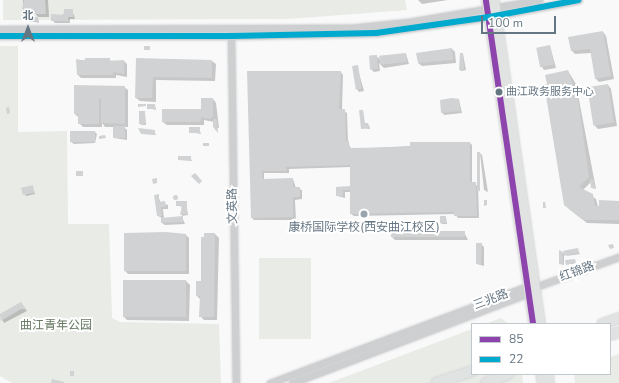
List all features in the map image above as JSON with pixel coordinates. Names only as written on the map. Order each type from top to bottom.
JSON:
[{"type":"highway","points":[[605,323],[619,318]]},
{"type":"highway","points":[[436,383],[471,371]]},
{"type":"highway","points":[[451,383],[471,374]]},
{"type":"highway","points":[[486,383],[506,375]]},
{"type":"main road","points":[[486,0],[492,10],[530,289],[533,323]]},
{"type":"main road","points":[[530,289],[540,323]]},
{"type":"street","points":[[492,10],[539,0]]},
{"type":"street","points":[[0,36],[229,33],[350,28],[578,0]]},
{"type":"street","points":[[0,29],[229,33]]},
{"type":"street","name":"文英路","points":[[229,33],[231,383]]},
{"type":"street","name":"文英路","points":[[229,33],[236,383]]},
{"type":"street","name":"红锦路","points":[[530,289],[619,257]]},
{"type":"street","name":"三兆路","points":[[270,383],[530,289]]},
{"type":"street","name":"三兆路","points":[[292,383],[530,289]]},
{"type":"green space","points":[[3,0],[405,0],[407,10],[288,19],[3,20]]},
{"type":"green space","name":"曲江青年公园","points":[[0,46],[18,46],[18,132],[67,131],[68,224],[109,224],[112,318],[120,322],[219,324],[221,383],[12,383],[0,376]]},
{"type":"green space","points":[[259,258],[311,258],[311,339],[259,339]]},
{"type":"green space","points":[[501,318],[508,323],[488,323]]},
{"type":"green space","points":[[471,329],[471,375],[522,375],[523,383],[329,383]]},
{"type":"green space","points":[[619,354],[619,383],[575,383],[574,375],[611,375],[611,357]]},
{"type":"building","points":[[24,0],[45,0],[46,14],[33,14],[33,9],[22,9]]},
{"type":"building","points":[[64,9],[73,9],[73,17],[68,17],[68,21],[51,21],[51,14],[64,15]]},
{"type":"building","points":[[29,17],[38,17],[38,21],[30,22]]},
{"type":"building","points":[[603,31],[611,76],[595,79],[590,49],[571,51],[568,37]]},
{"type":"building","points":[[550,45],[554,65],[540,67],[536,48]]},
{"type":"building","points":[[144,46],[150,46],[150,50],[144,50]]},
{"type":"building","points":[[452,48],[453,60],[418,63],[416,53]]},
{"type":"building","points":[[406,53],[407,62],[380,65],[379,56]]},
{"type":"building","points":[[460,53],[463,53],[464,69],[459,70]]},
{"type":"building","points":[[377,55],[378,69],[370,70],[369,56]]},
{"type":"building","points":[[85,58],[110,58],[110,61],[124,60],[124,74],[113,72],[113,75],[77,75],[76,59],[85,61]]},
{"type":"building","points":[[136,58],[212,60],[212,78],[153,77],[152,98],[135,98]]},
{"type":"building","points":[[358,65],[362,89],[356,90],[352,66]]},
{"type":"building","points":[[568,70],[578,99],[589,177],[579,187],[593,194],[595,206],[599,206],[599,200],[619,201],[619,220],[583,220],[564,205],[544,84],[547,84],[545,75]]},
{"type":"building","points":[[247,71],[341,71],[339,109],[345,109],[346,141],[349,141],[349,148],[410,147],[410,142],[470,142],[470,182],[476,182],[477,216],[454,216],[454,212],[350,214],[350,190],[343,190],[343,196],[336,196],[336,187],[350,186],[350,165],[286,167],[287,171],[262,171],[262,179],[293,178],[293,187],[300,187],[300,197],[293,197],[293,217],[251,218]]},
{"type":"building","points":[[608,84],[614,123],[593,126],[587,87]]},
{"type":"building","points":[[74,85],[125,86],[125,124],[101,123],[101,99],[99,99],[99,124],[78,124],[78,114],[74,114]]},
{"type":"building","points":[[201,98],[213,98],[213,116],[210,119],[201,117],[201,122],[162,122],[162,109],[201,109]]},
{"type":"building","points":[[452,98],[459,99],[460,111],[441,113],[440,100]]},
{"type":"building","points":[[138,104],[146,104],[146,106],[138,107]]},
{"type":"building","points":[[147,104],[155,104],[155,109],[147,109]]},
{"type":"building","points":[[9,107],[10,113],[7,114],[6,108]]},
{"type":"building","points":[[359,110],[363,110],[364,123],[368,123],[369,128],[361,129]]},
{"type":"building","points":[[139,111],[145,111],[145,124],[139,124]]},
{"type":"building","points":[[213,119],[217,119],[218,133],[213,127]]},
{"type":"building","points":[[113,126],[125,126],[125,138],[113,138]]},
{"type":"building","points":[[189,127],[200,127],[200,133],[189,133]]},
{"type":"building","points":[[138,128],[155,130],[155,134],[141,134]]},
{"type":"building","points":[[70,131],[95,131],[95,142],[70,142]]},
{"type":"building","points":[[105,135],[106,138],[99,139],[99,136]]},
{"type":"building","points":[[203,143],[209,143],[209,146],[203,146]]},
{"type":"building","points":[[477,152],[480,152],[480,191],[477,191]]},
{"type":"building","points":[[178,156],[191,156],[191,160],[178,160]]},
{"type":"building","points":[[76,171],[83,171],[83,176],[76,176]]},
{"type":"building","points":[[195,173],[202,181],[199,184],[191,176]]},
{"type":"building","points":[[157,178],[157,183],[153,184],[152,179]]},
{"type":"building","points":[[593,179],[595,188],[591,188],[590,180]]},
{"type":"building","points":[[33,185],[34,193],[23,195],[21,188]]},
{"type":"building","points":[[159,194],[159,202],[165,201],[166,207],[161,207],[162,216],[157,216],[154,195]]},
{"type":"building","points":[[175,194],[178,197],[175,200],[172,197]]},
{"type":"building","points":[[484,200],[487,200],[487,205],[484,206]]},
{"type":"building","points":[[176,201],[187,201],[187,214],[180,215],[182,206],[176,206]]},
{"type":"building","points":[[543,202],[545,202],[546,208],[543,208]]},
{"type":"building","points":[[183,216],[183,222],[161,223],[161,218]]},
{"type":"building","points":[[440,216],[446,216],[446,223],[440,223]]},
{"type":"building","points":[[391,231],[465,231],[465,237],[391,237]]},
{"type":"building","points":[[166,232],[186,234],[186,271],[124,271],[124,233]]},
{"type":"building","points":[[204,233],[215,233],[214,317],[199,317],[200,296],[196,296],[196,281],[201,281],[201,237],[204,237]]},
{"type":"building","points":[[476,243],[482,243],[481,264],[476,264]]},
{"type":"building","points":[[613,244],[614,248],[610,249],[608,245]]},
{"type":"building","points":[[578,248],[579,253],[564,256],[563,251]]},
{"type":"building","points":[[559,250],[563,252],[563,264],[559,264]]},
{"type":"building","points":[[575,259],[576,263],[566,265],[565,260]]},
{"type":"building","points":[[123,280],[186,280],[186,317],[123,317]]},
{"type":"building","points":[[21,302],[26,309],[21,309],[1,321],[0,314]]},
{"type":"building","points":[[70,371],[74,371],[74,376],[70,376]]},
{"type":"building","points":[[52,379],[64,382],[64,383],[51,383]]},
{"type":"transit line","name":"22","points":[[0,36],[231,36],[376,33],[489,17],[578,0]]},
{"type":"transit line","name":"85","points":[[486,1],[533,323]]},
{"type":"place","name":"曲江政务服务中心","points":[[499,92]]},
{"type":"place","name":"康桥国际学校(西安曲江校区)","points":[[364,214]]}]
